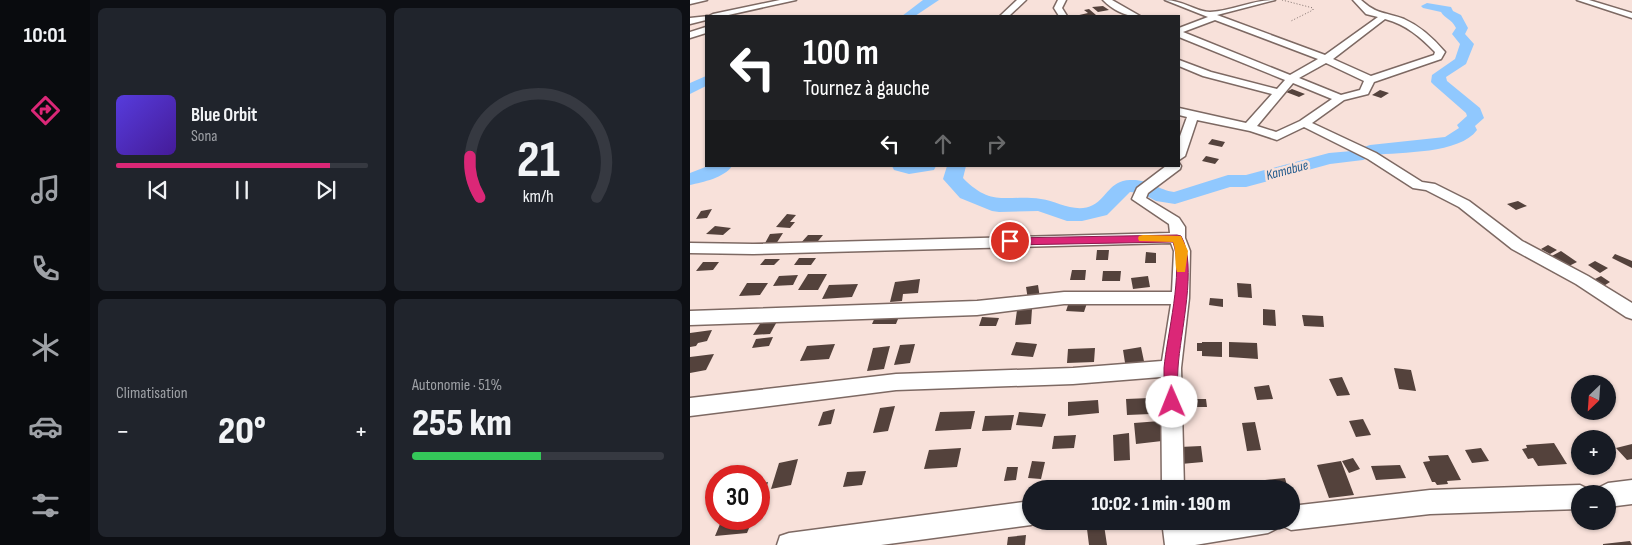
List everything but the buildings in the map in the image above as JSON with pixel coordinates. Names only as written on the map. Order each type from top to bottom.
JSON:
[{"type":"street","points":[[690,2],[703,0]]},
{"type":"street","points":[[717,15],[770,2],[792,0]]},
{"type":"street","points":[[1005,15],[1022,0]]},
{"type":"street","points":[[1062,0],[1058,8],[1062,15]]},
{"type":"street","points":[[1107,0],[1116,7],[1134,15]]},
{"type":"street","points":[[1170,0],[1210,17],[1326,59],[1370,80],[1438,57],[1440,52],[1429,44],[1419,31],[1401,21],[1369,12],[1358,0]]},
{"type":"street","points":[[1180,32],[1210,17],[1271,0]]},
{"type":"street","points":[[1581,0],[1632,18]]},
{"type":"street","points":[[762,15],[780,10],[770,2]]},
{"type":"street","points":[[1250,126],[1292,78],[1326,59],[1383,17]]},
{"type":"street","points":[[690,21],[705,18]]},
{"type":"street","points":[[1620,20],[1632,18]]},
{"type":"street","points":[[690,34],[705,30]]},
{"type":"street","points":[[1180,32],[1340,98]]},
{"type":"street","points":[[1180,64],[1207,74],[1279,93]]},
{"type":"street","points":[[1180,110],[1193,116],[1250,126],[1276,136],[1304,123],[1340,98],[1364,92],[1370,80]]},
{"type":"street","points":[[1180,149],[1182,135],[1193,116]]},
{"type":"street","points":[[1304,123],[1372,156],[1418,185],[1430,187],[1464,204],[1517,245],[1582,280],[1632,312]]},
{"type":"street","points":[[1172,480],[1171,368],[1180,298],[1182,251],[1177,238],[1178,227],[1174,221],[1139,199],[1142,191],[1174,167]]},
{"type":"street","points":[[690,248],[1177,238]]},
{"type":"street","points":[[690,318],[977,308],[1064,298],[1180,298]]},
{"type":"street","points":[[690,408],[896,382],[1073,376],[1171,368]]},
{"type":"street","points":[[1616,494],[1632,492]]},
{"type":"street","points":[[1300,517],[1430,502],[1571,497]]},
{"type":"street","points":[[788,545],[1022,514]]},
{"type":"street","points":[[1175,534],[1204,530]]},
{"type":"path","points":[[1282,0],[1313,8],[1313,10],[1291,21]]},
{"type":"waterway","points":[[909,15],[933,0]]},
{"type":"waterway","name":"Kamabue","points":[[957,167],[953,179],[967,194],[999,206],[1040,205],[1067,214],[1082,214],[1100,210],[1122,188],[1129,186],[1145,187],[1163,197],[1175,198],[1228,181],[1246,181],[1329,159],[1356,156],[1370,150],[1449,142],[1468,130],[1466,125],[1476,118],[1474,111],[1439,82],[1439,75],[1461,61],[1467,44],[1458,34],[1462,28],[1457,18],[1447,13],[1447,10],[1427,6]]},
{"type":"waterway","points":[[690,89],[705,81]]},
{"type":"waterway","name":"Kamabue","points":[[690,179],[703,176],[721,167]]},
{"type":"waterway","name":"Kamabue","points":[[905,167],[918,167]]},
{"type":"slow traffic","points":[[1143,238],[1177,238],[1182,251],[1181,270]]},
{"type":"route","points":[[1010,241],[1177,238],[1182,251],[1180,298],[1171,368],[1172,402]]}]
